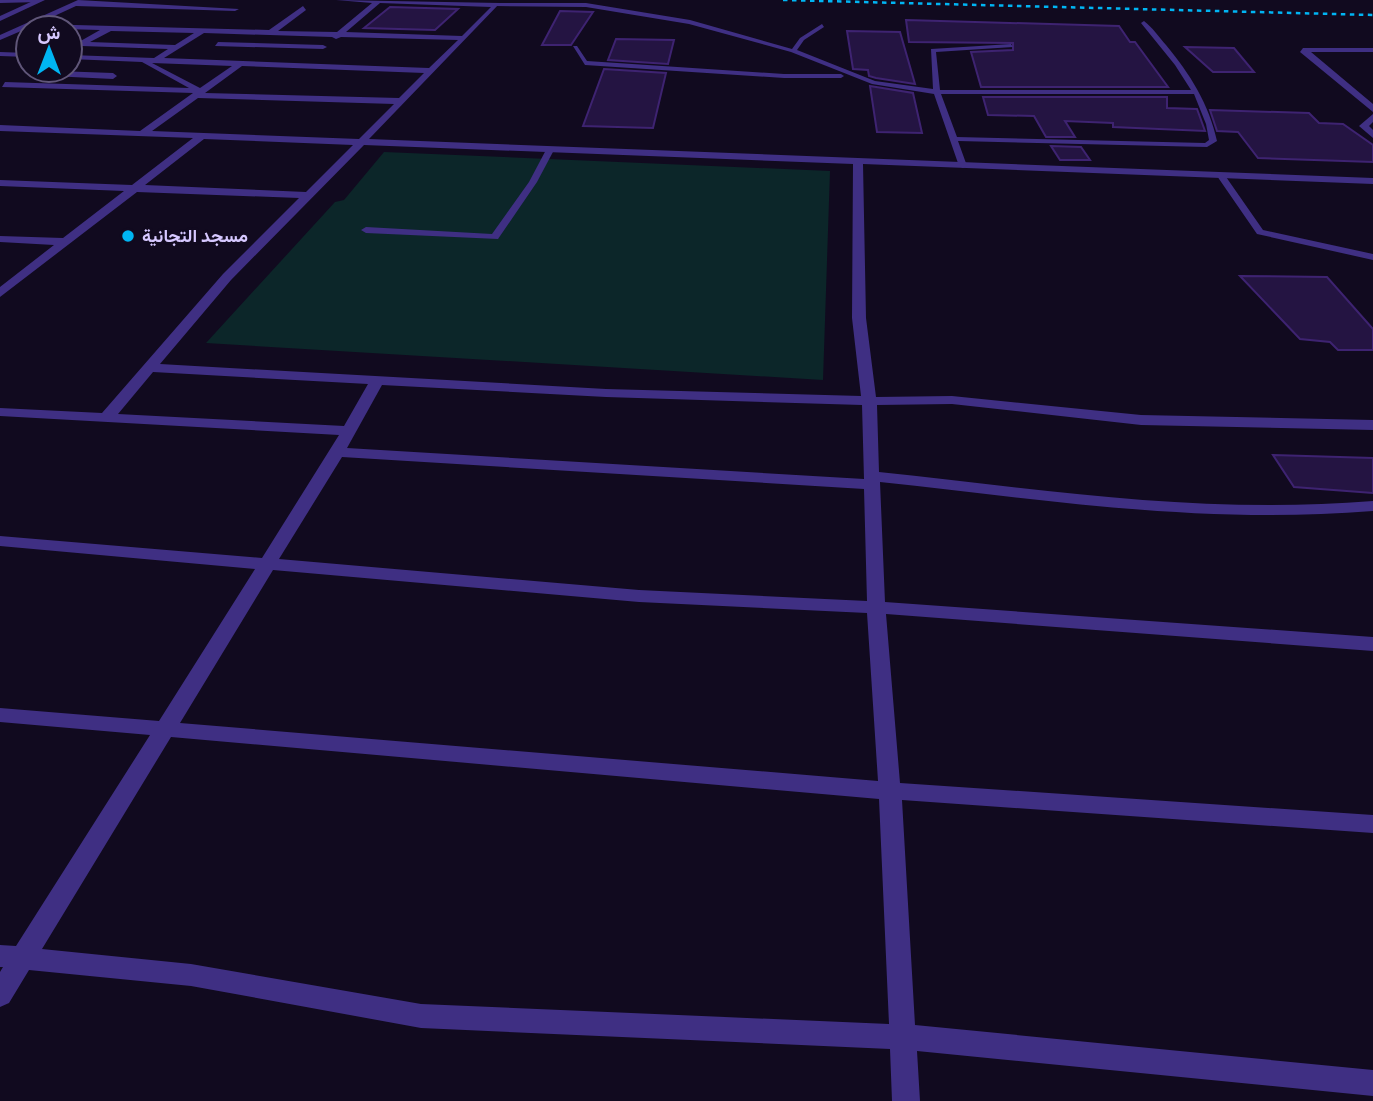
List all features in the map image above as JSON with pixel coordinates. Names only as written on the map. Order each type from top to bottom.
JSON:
[{"type":"street","points":[[53,14],[83,0]]},
{"type":"street","points":[[84,42],[163,0]]},
{"type":"street","points":[[340,0],[497,5]]},
{"type":"street","points":[[14,20],[0,19],[39,1]]},
{"type":"street","points":[[300,66],[379,1]]},
{"type":"street","points":[[74,4],[149,8],[238,7],[156,60]]},
{"type":"street","points":[[107,417],[227,277],[358,141],[497,5]]},
{"type":"street","points":[[270,33],[303,8]]},
{"type":"street","points":[[84,27],[463,38]]},
{"type":"street","points":[[84,42],[180,45],[197,43]]},
{"type":"street","points":[[211,44],[323,47]]},
{"type":"street","points":[[144,132],[199,93],[252,45]]},
{"type":"street","points":[[1373,50],[1303,50],[1349,90],[1372,117],[1364,126],[1373,135]]},
{"type":"street","points":[[167,53],[300,66],[429,71]]},
{"type":"street","points":[[84,57],[156,60],[306,57]]},
{"type":"street","points":[[138,59],[199,93]]},
{"type":"street","points":[[84,74],[113,76]]},
{"type":"street","points":[[4,84],[400,101]]},
{"type":"street","points":[[1349,90],[1373,90]]},
{"type":"street","points":[[0,128],[1373,181]]},
{"type":"street","points":[[0,293],[203,135]]},
{"type":"street","points":[[858,162],[859,318],[869,401],[876,607],[905,1037],[906,1101]]},
{"type":"street","points":[[0,183],[308,195]]},
{"type":"street","points":[[0,239],[66,242]]},
{"type":"street","points":[[150,368],[606,393],[869,401],[952,400],[1141,420],[1373,425]]},
{"type":"street","points":[[0,995],[12,957],[166,729],[337,452],[376,382]]},
{"type":"street","points":[[0,412],[348,431]]},
{"type":"street","points":[[337,452],[873,480],[1165,508],[1287,510],[1373,506]]},
{"type":"street","points":[[0,541],[639,596],[876,607],[1373,644]]},
{"type":"street","points":[[0,715],[890,791],[1373,824]]},
{"type":"street","points":[[12,957],[191,975],[421,1016],[905,1037],[1373,1083]]},
{"type":"lane","points":[[0,1],[39,1]]},
{"type":"lane","points":[[497,5],[563,4],[629,10],[700,24],[793,51],[849,76],[893,87],[937,92],[1196,92]]},
{"type":"lane","points":[[954,139],[1207,145],[1213,141],[1211,119],[1196,92],[1144,23]]},
{"type":"lane","points":[[793,51],[802,39],[822,26]]},
{"type":"lane","points":[[575,47],[582,62],[590,64],[784,76],[849,76]]},
{"type":"lane","points":[[963,166],[937,92],[935,49],[1012,47]]},
{"type":"lane","points":[[366,230],[495,237],[533,182],[550,150]]},
{"type":"lane","points":[[1221,176],[1259,232],[1373,257]]},
{"type":"green space","points":[[384,152],[830,171],[823,380],[206,343],[335,202],[344,200]]},
{"type":"building","points":[[390,7],[458,9],[435,30],[364,28]]},
{"type":"building","points":[[560,11],[593,12],[571,45],[542,45]]},
{"type":"building","points":[[906,20],[1119,26],[1130,42],[1135,42],[1168,87],[981,87],[971,52],[1013,50],[1013,43],[909,42]]},
{"type":"building","points":[[847,31],[900,32],[915,84],[876,78],[869,76],[868,70],[853,69]]},
{"type":"building","points":[[616,39],[674,40],[668,64],[608,60]]},
{"type":"building","points":[[1185,47],[1234,48],[1254,72],[1213,72]]},
{"type":"building","points":[[604,69],[666,73],[653,128],[583,126]]},
{"type":"building","points":[[870,86],[913,93],[922,133],[877,132]]},
{"type":"building","points":[[983,97],[1167,97],[1167,108],[1197,109],[1205,131],[1113,127],[1113,123],[1065,121],[1075,137],[1046,137],[1034,116],[988,115]]},
{"type":"building","points":[[1210,110],[1309,113],[1319,123],[1343,124],[1373,145],[1373,162],[1258,158],[1238,132],[1217,131]]},
{"type":"building","points":[[1051,146],[1081,147],[1090,160],[1060,160]]},
{"type":"building","points":[[1240,276],[1327,277],[1373,329],[1373,350],[1338,350],[1330,342],[1300,339]]},
{"type":"building","points":[[1273,455],[1373,458],[1373,493],[1294,487]]},
{"type":"railway","points":[[783,0],[1373,15]]},
{"type":"place","name":"مسجد التجانية","points":[[128,236]]}]
